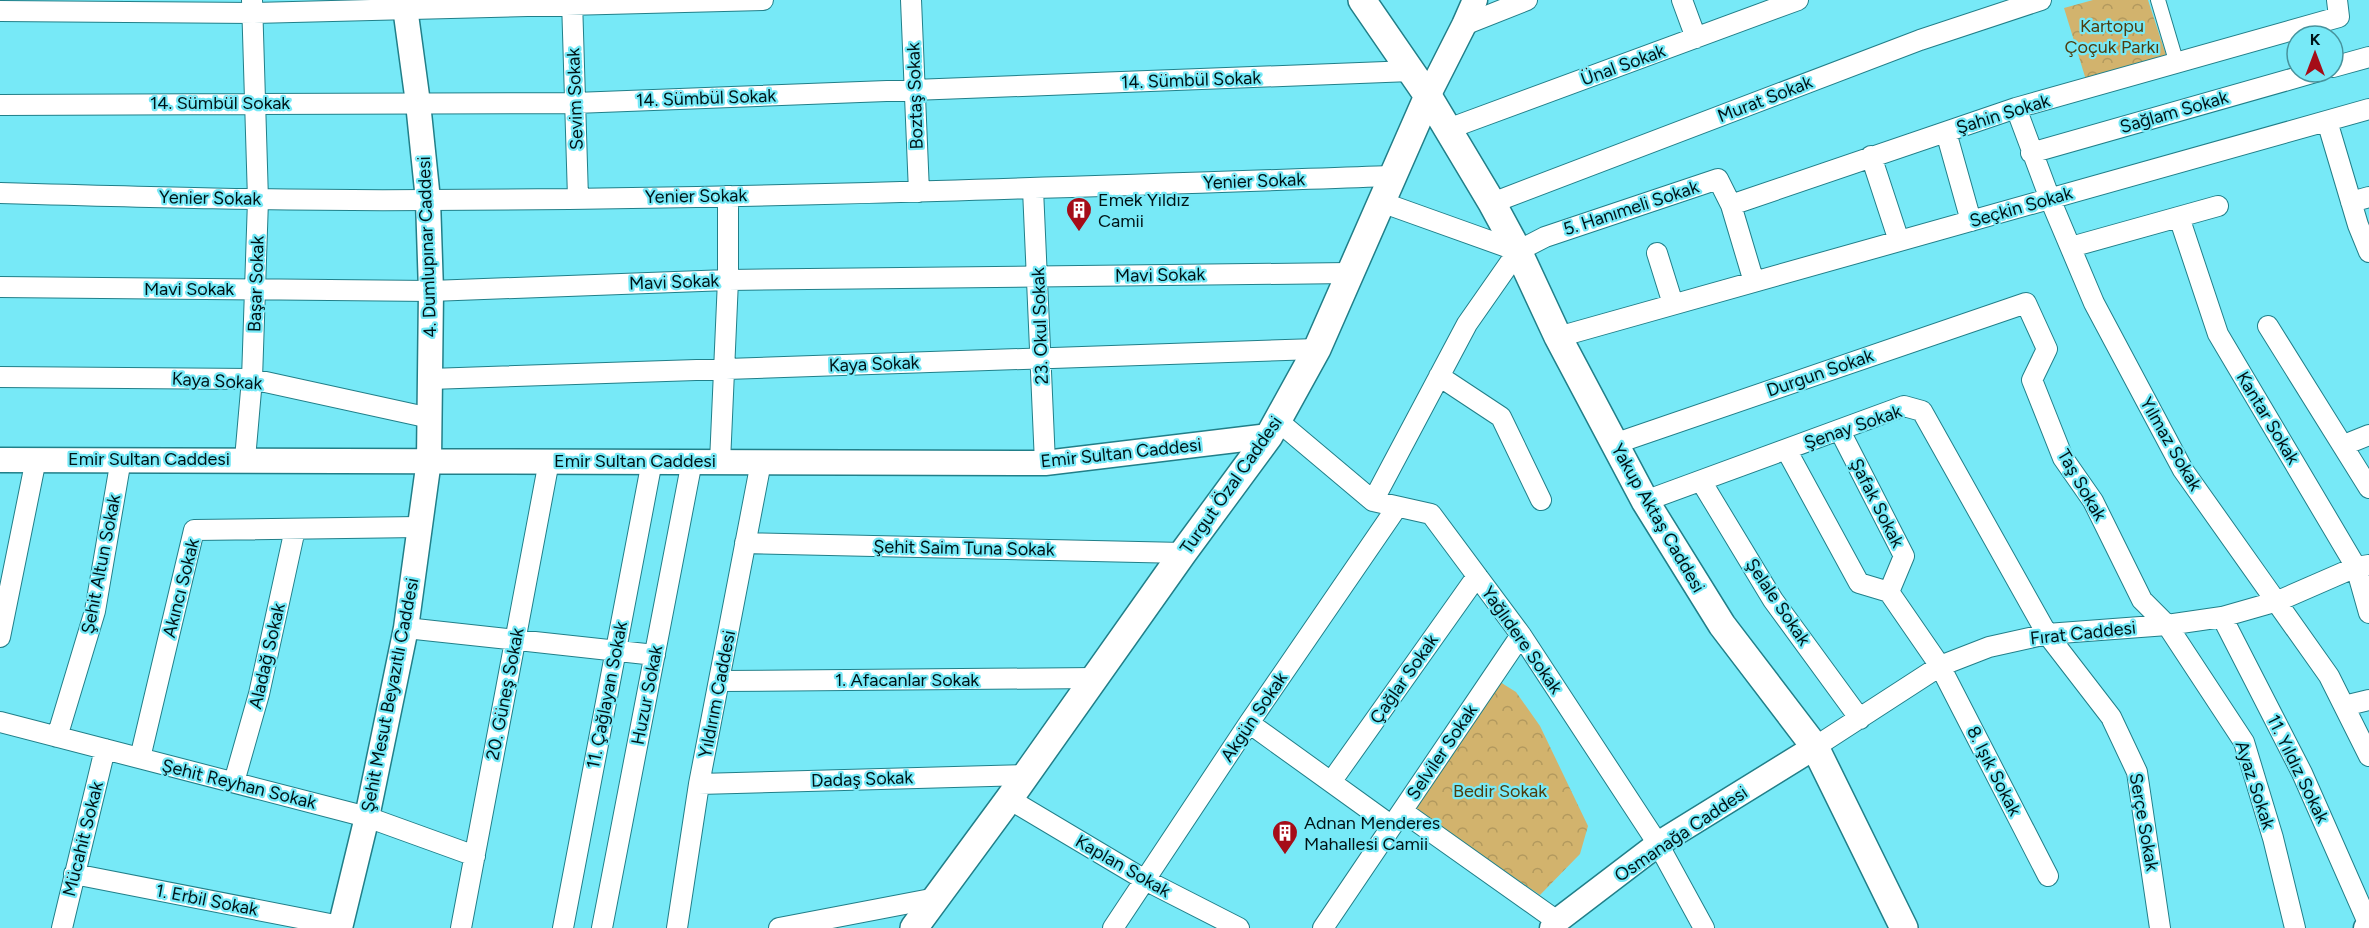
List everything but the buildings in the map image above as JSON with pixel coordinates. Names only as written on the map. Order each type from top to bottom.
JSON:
[{"type":"main road","name":"Yakup Aktaş Caddesi","points":[[1362,0],[1428,96],[1492,203],[1518,251],[1558,337],[1646,501],[1722,625],[1815,747],[1904,928]]},
{"type":"main road","name":"Turgut Özal Caddesi","points":[[914,928],[1274,429],[1317,349],[1428,96]]},
{"type":"street","points":[[0,11],[764,0]]},
{"type":"street","name":"Boztaş Sokak","points":[[911,0],[919,192]]},
{"type":"street","name":"Turgut Özal Caddesi","points":[[1428,96],[1475,0]]},
{"type":"street","points":[[1464,25],[1527,0]]},
{"type":"street","points":[[1682,0],[1696,38]]},
{"type":"street","name":"Ünal Sokak","points":[[1448,129],[1798,0]]},
{"type":"street","name":"Murat Sokak","points":[[1492,203],[1920,40],[2041,0]]},
{"type":"street","points":[[2158,0],[2177,64]]},
{"type":"street","name":"Şahin Sokak","points":[[1731,205],[2016,108],[2339,17],[2337,0]]},
{"type":"street","name":"Sevim Sokak","points":[[572,3],[578,198]]},
{"type":"street","name":"4. Dumlupınar Caddesi","points":[[404,5],[418,103],[428,201],[431,291],[429,460]]},
{"type":"street","name":"Başar Sokak","points":[[245,459],[252,379],[258,200],[253,7]]},
{"type":"street","points":[[2345,64],[2369,57]]},
{"type":"street","name":"14. Sümbül Sokak","points":[[0,105],[254,102],[575,103],[1411,71]]},
{"type":"street","name":"Sağlam Sokak","points":[[2031,153],[2285,81]]},
{"type":"street","name":"Yılmaz Sokak","points":[[2016,108],[2031,153],[2094,303],[2183,470],[2329,676],[2369,756]]},
{"type":"street","name":"Seçkin Sokak","points":[[1558,337],[2369,109]]},
{"type":"street","points":[[2326,121],[2360,200],[2369,252]]},
{"type":"street","points":[[1946,132],[1971,221]]},
{"type":"street","points":[[1871,156],[1899,241]]},
{"type":"street","name":"Yenier Sokak","points":[[0,193],[258,200],[428,201],[919,192],[1392,176]]},
{"type":"street","name":"5. Hanımeli Sokak","points":[[1518,251],[1545,237],[1719,179],[1731,205]]},
{"type":"street","name":"23. Okul Sokak","points":[[1033,189],[1045,463]]},
{"type":"street","points":[[720,462],[728,280],[728,196]]},
{"type":"street","points":[[1373,501],[1467,324],[1518,251],[1381,202]]},
{"type":"street","points":[[1731,205],[1754,282]]},
{"type":"street","points":[[2072,247],[2218,206]]},
{"type":"street","name":"Kantar Sokak","points":[[2179,217],[2218,333],[2363,566],[2369,613]]},
{"type":"street","points":[[1657,253],[1673,304]]},
{"type":"street","name":"Mavi Sokak","points":[[0,287],[431,291],[728,280],[1349,273]]},
{"type":"street","name":"Durgun Sokak","points":[[1614,444],[2026,303]]},
{"type":"street","name":"Taş Sokak","points":[[2026,303],[2047,349],[2032,380],[2063,458],[2094,501],[2142,600],[2167,625]]},
{"type":"street","points":[[2268,326],[2369,488]]},
{"type":"street","name":"Kaya Sokak","points":[[430,378],[1317,349]]},
{"type":"street","points":[[1439,376],[1501,417],[1541,500]]},
{"type":"street","name":"Kaya Sokak","points":[[0,377],[252,379],[430,418]]},
{"type":"street","name":"Şenay Sokak","points":[[1646,501],[1840,432],[1904,406],[1922,411],[2047,634]]},
{"type":"street","name":"Emir Sultan Caddesi","points":[[0,460],[1045,463],[1274,429]]},
{"type":"street","name":"Yağlıdere Sokak","points":[[1274,429],[1373,501],[1431,514],[1521,635],[1658,844],[1702,927]]},
{"type":"street","name":"Şafak Sokak","points":[[1840,432],[1904,556],[1889,592]]},
{"type":"street","points":[[2344,445],[2369,435]]},
{"type":"street","points":[[1787,451],[1859,583],[1889,592],[1940,666]]},
{"type":"street","points":[[0,637],[36,459]]},
{"type":"street","name":"Şehit Altun Sokak","points":[[57,737],[95,610],[121,459]]},
{"type":"street","name":"Şehit Mesut Beyazıtlı Caddesi","points":[[340,927],[367,817],[406,628],[429,460]]},
{"type":"street","name":"20. Güneş Sokak","points":[[461,928],[549,461]]},
{"type":"street","name":"11. Çağlayan Sokak","points":[[563,928],[652,461]]},
{"type":"street","name":"Huzur Sokak","points":[[602,928],[692,461]]},
{"type":"street","name":"Yıldırım Caddesi","points":[[677,928],[699,784],[761,462]]},
{"type":"street","name":"Şelale Sokak","points":[[1701,481],[1773,600],[1860,719]]},
{"type":"street","name":"Akgün Sokak","points":[[1113,928],[1249,723],[1397,507]]},
{"type":"street","name":"Akıncı Sokak","points":[[140,758],[194,530],[419,527]]},
{"type":"street","name":"Aladağ Sokak","points":[[234,782],[259,694],[295,529]]},
{"type":"street","name":"Şehit Saim Tuna Sokak","points":[[745,543],[1183,553]]},
{"type":"street","name":"Fırat Caddesi","points":[[1815,747],[1940,666],[1989,647],[2047,634],[2167,625],[2222,617],[2278,601],[2363,566]]},
{"type":"street","name":"Çağlar Sokak","points":[[1330,782],[1477,576]]},
{"type":"street","name":"11. Yıldız Sokak","points":[[2222,617],[2302,773],[2368,927]]},
{"type":"street","name":"Ayaz Sokak","points":[[2167,625],[2244,742],[2273,838],[2295,928]]},
{"type":"street","points":[[406,628],[655,655]]},
{"type":"street","name":"Serçe Sokak","points":[[2047,634],[2111,717],[2137,772],[2160,928]]},
{"type":"street","name":"Selviler Sokak","points":[[1323,928],[1521,635]]},
{"type":"street","name":"8. Işık Sokak","points":[[1940,666],[2048,876]]},
{"type":"street","name":"1. Afacanlar Sokak","points":[[719,681],[1095,678]]},
{"type":"street","points":[[2344,705],[2369,700]]},
{"type":"street","name":"Şehit Reyhan Sokak","points":[[0,722],[367,817],[475,856]]},
{"type":"street","points":[[1249,723],[1330,782],[1397,819],[1555,924]]},
{"type":"street","name":"Osmanağa Caddesi","points":[[1555,924],[1658,844],[1815,747]]},
{"type":"street","name":"Mücahit Sokak","points":[[62,928],[105,749]]},
{"type":"street","name":"Dadaş Sokak","points":[[699,784],[1025,775]]},
{"type":"street","name":"Kaplan Sokak","points":[[1009,799],[1145,880],[1239,928]]},
{"type":"street","name":"1. Erbil Sokak","points":[[74,874],[340,927]]},
{"type":"street","points":[[778,928],[936,898]]},
{"type":"green space","name":"Kartopu Çoçuk Parkı","points":[[2093,0],[2148,0],[2167,58],[2086,80],[2064,8]]},
{"type":"green space","name":"Bedir Sokak","points":[[1500,682],[1516,692],[1540,726],[1588,826],[1580,854],[1540,895],[1411,808]]},
{"type":"place","name":"Emek Yıldız Camii","points":[[1079,233]]},
{"type":"place","name":"Adnan Menderes Mahallesi Camii","points":[[1285,856]]}]
